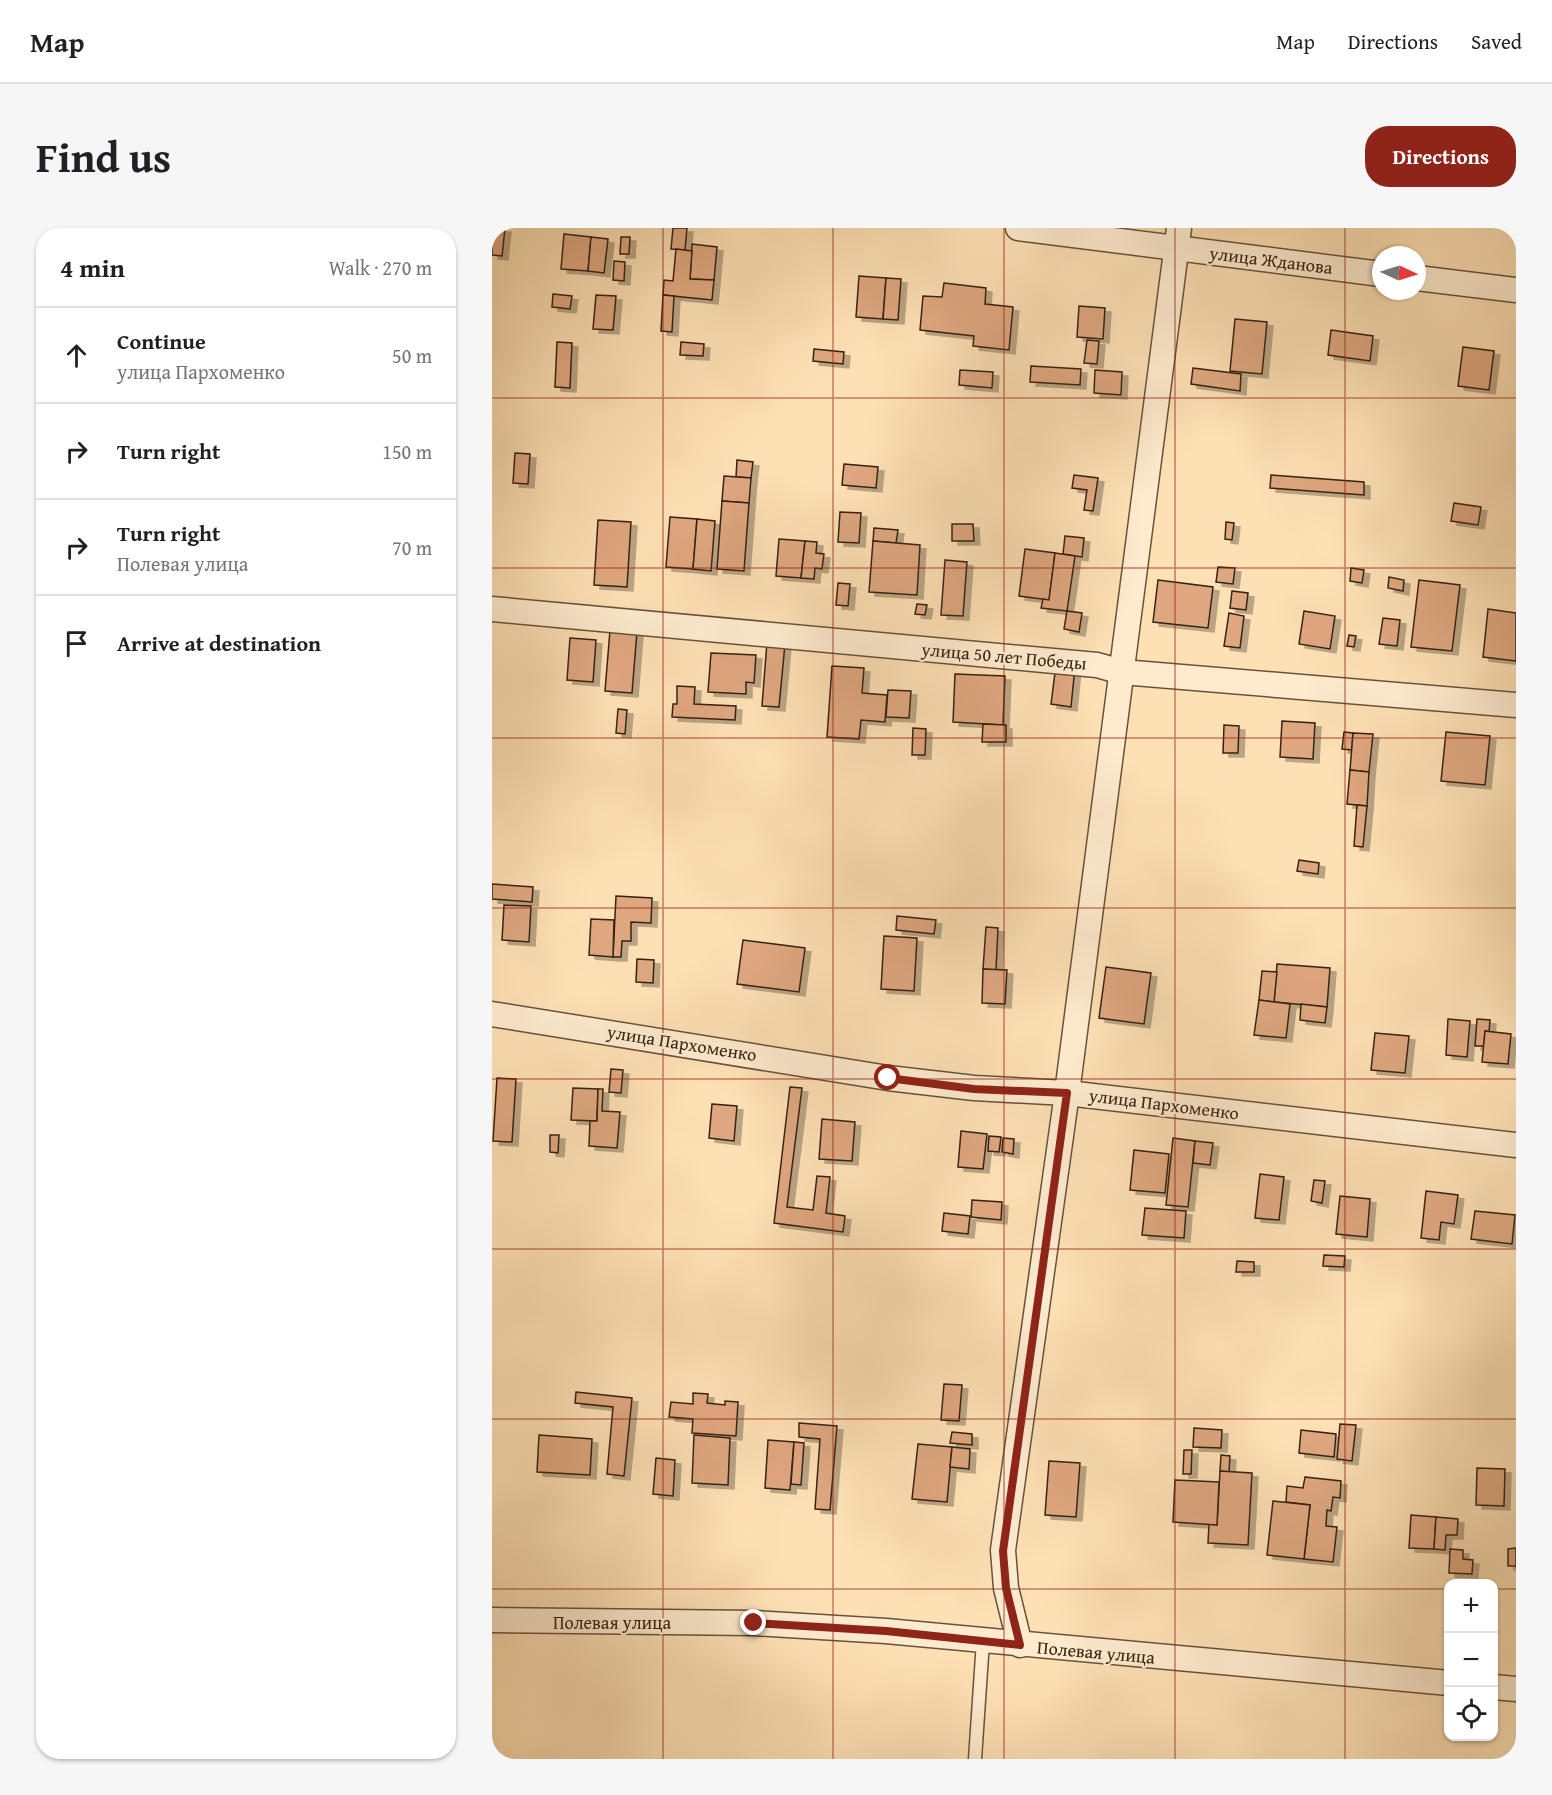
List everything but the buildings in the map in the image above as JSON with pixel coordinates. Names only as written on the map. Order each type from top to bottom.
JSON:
[{"type":"street","name":"улица Жданова","points":[[1018,228],[1178,238],[1372,272]]},
{"type":"street","points":[[1020,1645],[1006,1588],[1003,1551],[1067,1093],[1178,238]]},
{"type":"street","points":[[1426,279],[1516,290]]},
{"type":"street","name":"улица 50 лет Победы","points":[[492,609],[1098,664],[1122,672],[1516,705]]},
{"type":"street","name":"улица Пархоменко","points":[[492,1014],[888,1078],[974,1089],[1067,1093],[1516,1145]]},
{"type":"street","name":"Полевая улица","points":[[492,1620],[754,1623],[886,1631],[1444,1683]]},
{"type":"street","points":[[1498,1687],[1516,1689]]},
{"type":"lane","points":[[975,1759],[983,1641]]},
{"type":"route","points":[[754,1623],[886,1631],[1020,1645],[1006,1588],[1003,1551],[1067,1093],[974,1089],[888,1078]]}]
